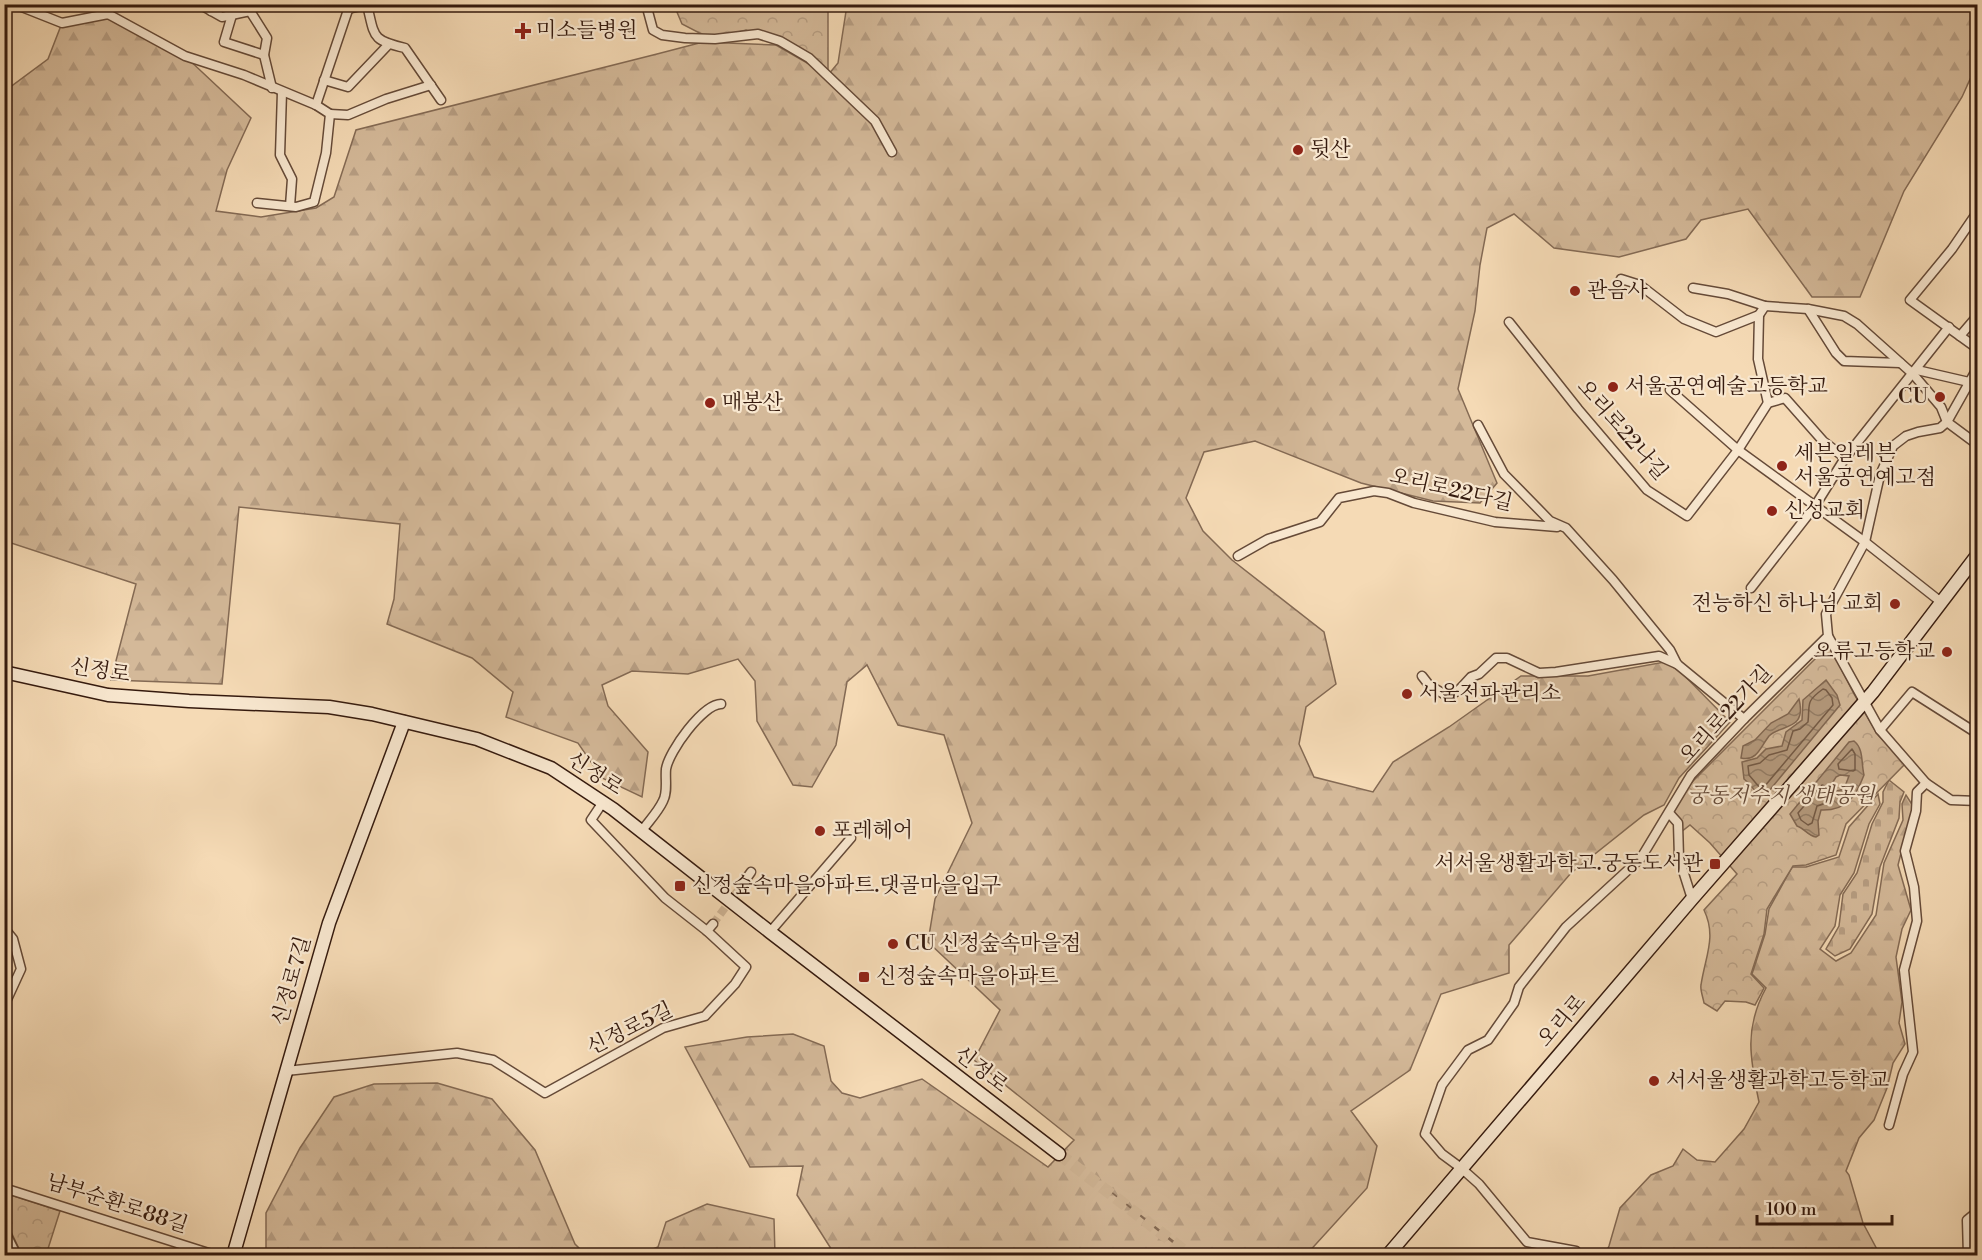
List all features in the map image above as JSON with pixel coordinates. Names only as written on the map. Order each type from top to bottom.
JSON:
[{"type":"main road","name":"오리로","points":[[1387,1256],[1692,899],[1866,701],[1977,554]]},
{"type":"main road","name":"신정로","points":[[4,672],[108,695],[189,701],[329,706],[477,739],[551,768],[603,802],[1059,1154]]},
{"type":"main road","name":"신정로7길","points":[[233,1256],[329,923],[404,722]]},
{"type":"street","points":[[14,4],[62,23],[108,14],[185,56],[244,75],[316,105],[330,114],[348,115],[386,99],[431,85]]},
{"type":"street","points":[[108,14],[112,4]]},
{"type":"street","points":[[199,4],[222,17],[251,8],[267,38],[264,55],[272,88]]},
{"type":"street","points":[[211,11],[222,4]]},
{"type":"street","points":[[335,4],[349,7],[368,5],[375,37],[405,48],[441,100]]},
{"type":"street","points":[[646,4],[653,30],[662,35],[715,39],[758,34],[780,41],[809,58],[875,121],[892,152]]},
{"type":"street","points":[[316,105],[349,7]]},
{"type":"street","points":[[232,15],[224,42],[264,55]]},
{"type":"street","points":[[324,80],[348,87],[389,44]]},
{"type":"street","points":[[282,92],[279,125],[280,155],[292,179],[290,206]]},
{"type":"street","points":[[257,203],[296,207],[314,202],[326,153],[330,114]]},
{"type":"street","points":[[1977,211],[1952,249],[1910,300],[1977,349]]},
{"type":"street","points":[[1621,279],[1640,285],[1684,319],[1716,332],[1759,315]]},
{"type":"street","points":[[1693,288],[1728,294],[1765,306],[1808,309],[1844,316],[1915,372],[1941,407],[1947,422],[1977,445]]},
{"type":"street","points":[[1765,306],[1759,315],[1758,359],[1768,403],[1785,398],[1823,441],[1845,458]]},
{"type":"street","points":[[1808,309],[1836,353],[1844,361],[1901,363]]},
{"type":"street","points":[[1960,336],[1977,315]]},
{"type":"street","name":"오리로22나길","points":[[1509,322],[1578,410],[1647,490],[1687,516],[1738,450],[1768,403]]},
{"type":"street","points":[[1751,588],[1815,506],[1845,458],[1949,327]]},
{"type":"street","points":[[1977,367],[1947,422],[1940,428],[1906,436],[1893,446],[1880,476],[1865,542],[1826,614],[1828,636],[1880,730],[1926,783],[1951,800],[1977,801]]},
{"type":"street","points":[[1915,372],[1969,382]]},
{"type":"street","points":[[1670,390],[1738,450],[1865,542],[1941,602]]},
{"type":"street","name":"오리로22다길","points":[[1478,425],[1504,474],[1550,521],[1566,528],[1613,580],[1670,650],[1677,664]]},
{"type":"street","name":"오리로22다길","points":[[1238,555],[1268,539],[1320,522],[1339,498],[1374,490],[1414,503],[1495,522],[1566,528]]},
{"type":"street","name":"오리로22가길","points":[[1461,1167],[1442,1154],[1425,1134],[1442,1085],[1468,1050],[1488,1040],[1514,1003],[1519,987],[1566,927],[1641,858],[1691,775],[1828,636]]},
{"type":"street","name":"오리로22다길","points":[[1422,676],[1430,685],[1447,696],[1458,691],[1496,657],[1507,658],[1539,673],[1659,656],[1677,664],[1744,719]]},
{"type":"street","points":[[1880,730],[1912,692],[1977,734]]},
{"type":"street","points":[[641,831],[664,800],[666,768],[674,750],[705,710],[714,704],[721,704]]},
{"type":"street","points":[[1889,1125],[1903,1074],[1913,1052],[1904,970],[1917,921],[1914,887],[1905,851],[1916,811],[1917,792],[1926,783]]},
{"type":"street","name":"신정로5길","points":[[286,1071],[457,1053],[493,1060],[544,1093],[663,1028],[705,1016],[720,1002],[746,967],[710,927],[665,898],[591,820],[603,802]]},
{"type":"street","points":[[1669,813],[1677,823],[1679,858],[1692,899]]},
{"type":"street","points":[[770,932],[851,838]]},
{"type":"street","points":[[741,886],[751,872]]},
{"type":"street","points":[[4,928],[13,939],[21,969],[4,1006]]},
{"type":"street","points":[[1461,1167],[1479,1184],[1527,1242],[1576,1251]]},
{"type":"street","name":"남부순환로88길","points":[[4,1188],[218,1256]]},
{"type":"street","points":[[1968,1256],[1967,1220],[1977,1211]]},
{"type":"street","points":[[4,1230],[17,1256]]},
{"type":"green space","points":[[1968,4],[1977,19],[1977,64],[1962,97],[1904,191],[1860,297],[1812,297],[1748,209],[1701,220],[1686,239],[1619,257],[1554,248],[1514,214],[1487,228],[1475,311],[1458,389],[1497,483],[1480,503],[1433,501],[1361,483],[1255,441],[1204,452],[1186,498],[1203,531],[1232,560],[1324,632],[1336,684],[1306,707],[1299,744],[1314,777],[1373,792],[1393,762],[1449,727],[1521,676],[1588,676],[1670,661],[1730,722],[1679,778],[1664,805],[1644,815],[1571,873],[1509,945],[1509,973],[1441,994],[1410,1070],[1351,1111],[1377,1146],[1367,1188],[1306,1255],[1191,1255],[1105,1187],[1188,1255],[835,1255],[797,1195],[803,1166],[750,1167],[685,1047],[747,1037],[793,1034],[824,1046],[831,1081],[842,1093],[860,1098],[922,1079],[1048,1167],[1074,1140],[974,1060],[1000,1010],[928,942],[935,899],[972,823],[944,735],[898,725],[867,665],[847,682],[836,745],[812,787],[793,785],[757,721],[755,681],[738,659],[688,674],[632,671],[602,685],[608,706],[648,752],[642,797],[602,778],[578,743],[506,717],[513,692],[472,658],[387,624],[394,599],[400,524],[239,507],[222,684],[111,680],[136,584],[5,541],[4,299],[11,293],[4,287],[5,91],[48,59],[62,23],[108,14],[185,56],[251,118],[227,170],[216,211],[261,217],[316,208],[334,197],[356,130],[703,42],[776,45],[828,75],[838,63],[847,5]]},
{"type":"green space","points":[[674,5],[828,5],[828,76],[789,47],[746,30],[711,39],[682,24]]},
{"type":"green space","name":"궁동저수지 생태공원","points":[[1829,645],[1878,735],[1906,763],[1846,824],[1836,855],[1806,865],[1793,866],[1767,909],[1764,934],[1751,974],[1764,988],[1755,1005],[1725,1001],[1717,1011],[1704,1003],[1701,989],[1710,938],[1710,929],[1704,910],[1737,874],[1710,843],[1690,825],[1681,832],[1672,812],[1691,783]]},
{"type":"green space","points":[[1889,780],[1904,792],[1900,802],[1899,818],[1880,867],[1872,914],[1850,949],[1835,956],[1826,949],[1839,926],[1843,894],[1857,873]]},
{"type":"green space","points":[[1878,794],[1880,804],[1869,824],[1854,873],[1840,895],[1835,926],[1820,949],[1836,961],[1851,953],[1876,915],[1884,863],[1903,820],[1902,804],[1906,795],[1913,806],[1898,865],[1911,910],[1902,929],[1896,957],[1902,1002],[1899,1023],[1905,1044],[1893,1063],[1887,1088],[1874,1120],[1859,1138],[1846,1171],[1863,1223],[1880,1255],[1604,1256],[1620,1208],[1651,1175],[1673,1166],[1683,1149],[1697,1160],[1715,1162],[1744,1129],[1759,1102],[1751,1058],[1751,1044],[1754,1017],[1766,988],[1752,974],[1765,934],[1769,909],[1792,867],[1806,867],[1839,857],[1849,827]]},
{"type":"green space","points":[[437,1083],[492,1099],[535,1150],[575,1244],[586,1255],[266,1255],[266,1213],[300,1148],[334,1097],[374,1084]]},
{"type":"green space","points":[[5,1193],[60,1211],[46,1255],[22,1255],[5,1219]]},
{"type":"green space","points":[[707,1204],[774,1219],[775,1255],[638,1255],[658,1247],[666,1222]]},
{"type":"water","points":[[1826,680],[1837,695],[1840,705],[1764,797],[1744,779],[1742,762],[1757,758],[1766,749],[1782,746],[1786,732],[1802,720],[1803,700]]},
{"type":"water","points":[[1799,699],[1799,717],[1796,722],[1769,736],[1751,758],[1741,758],[1743,746],[1755,740],[1771,723],[1788,714]]},
{"type":"water","points":[[1854,741],[1857,744],[1862,756],[1864,775],[1858,789],[1844,805],[1830,810],[1821,810],[1818,821],[1819,835],[1816,837],[1808,834],[1797,826],[1790,814],[1849,742]],"holes":[[[1849,776],[1844,789],[1833,792],[1831,785],[1836,777]]]},
{"type":"tunnel","points":[[713,924],[741,886]]},
{"type":"tunnel","points":[[1059,1154],[1191,1256]]},
{"type":"place","name":"미소들병원","points":[[523,31]]},
{"type":"place","name":"뒷산","points":[[1298,150]]},
{"type":"place","name":"관음사","points":[[1575,291]]},
{"type":"place","name":"서울공연예술고등학교","points":[[1613,387]]},
{"type":"place","name":"CU","points":[[1940,397]]},
{"type":"place","name":"매봉산","points":[[710,403]]},
{"type":"place","name":"세븐일레븐 서울공연예고점","points":[[1782,466]]},
{"type":"place","name":"신성교회","points":[[1772,511]]},
{"type":"place","name":"전능하신 하나님 교회","points":[[1895,604]]},
{"type":"place","name":"오류고등학교","points":[[1947,652]]},
{"type":"place","name":"서울전파관리소","points":[[1407,694]]},
{"type":"place","name":"포레헤어","points":[[820,831]]},
{"type":"place","name":"서서울생활과학고.궁동도서관","points":[[1715,864]]},
{"type":"place","name":"신정숲속마을아파트.댓골마을입구","points":[[680,886]]},
{"type":"place","name":"CU 신정숲속마을점","points":[[893,944]]},
{"type":"place","name":"신정숲속마을아파트","points":[[864,977]]},
{"type":"place","name":"서서울생활과학고등학교","points":[[1654,1081]]}]
